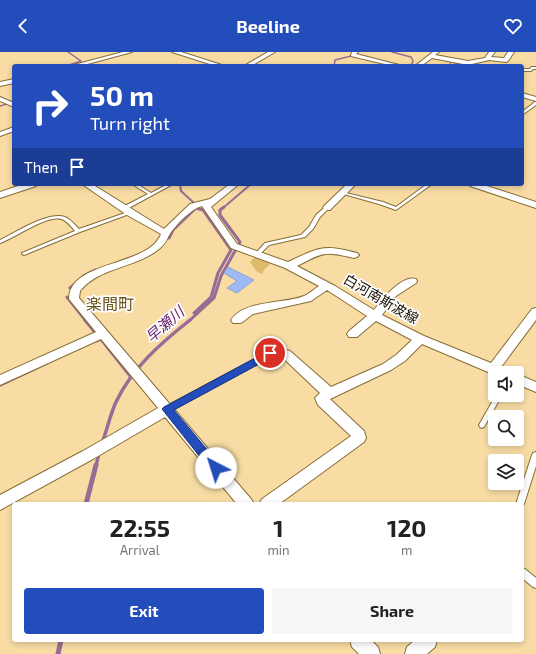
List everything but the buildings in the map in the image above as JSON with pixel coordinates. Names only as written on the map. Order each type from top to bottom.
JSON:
[{"type":"street","points":[[81,64],[128,52]]},
{"type":"street","points":[[175,52],[215,64]]},
{"type":"street","points":[[251,64],[272,52]]},
{"type":"street","points":[[355,52],[353,55],[391,64]]},
{"type":"street","points":[[420,64],[436,52]]},
{"type":"street","points":[[489,58],[492,52]]},
{"type":"street","points":[[430,56],[453,62],[468,63],[489,58],[506,60],[511,52]]},
{"type":"street","points":[[202,64],[208,62]]},
{"type":"street","points":[[476,62],[482,64]]},
{"type":"street","points":[[0,84],[12,81]]},
{"type":"street","points":[[524,95],[536,98]]},
{"type":"street","points":[[0,98],[12,104]]},
{"type":"street","points":[[0,134],[12,130]]},
{"type":"street","points":[[0,186],[8,191]]},
{"type":"street","points":[[0,195],[26,186]]},
{"type":"street","points":[[89,186],[127,211],[161,231],[166,232]]},
{"type":"street","points":[[232,186],[210,202],[193,206],[166,232],[161,243],[129,262],[92,276],[80,284],[74,292],[74,299],[244,502]]},
{"type":"street","points":[[327,208],[350,186]]},
{"type":"street","points":[[480,186],[536,205]]},
{"type":"street","name":"白河南斯波線","points":[[210,202],[206,209],[239,248],[289,266],[327,286],[375,316],[420,339],[488,367]]},
{"type":"street","points":[[289,266],[319,251],[332,250],[354,255]]},
{"type":"street","points":[[353,334],[375,316],[392,294],[412,281]]},
{"type":"street","points":[[237,320],[250,311],[307,299],[327,286]]},
{"type":"street","points":[[501,366],[536,312]]},
{"type":"street","points":[[0,380],[102,334]]},
{"type":"street","points":[[270,502],[359,438],[359,435],[323,401],[322,398],[353,381],[386,368],[400,359],[420,339]]},
{"type":"street","points":[[286,354],[329,393]]},
{"type":"street","points":[[524,382],[536,387]]},
{"type":"street","points":[[0,503],[110,443],[167,409]]},
{"type":"street","points":[[361,642],[371,654]]},
{"type":"street","points":[[414,654],[426,642]]},
{"type":"lane","points":[[524,70],[531,70],[533,67],[536,68]]},
{"type":"lane","points":[[524,112],[536,103]]},
{"type":"lane","points":[[137,186],[151,194]]},
{"type":"lane","points":[[24,254],[127,211],[151,194],[167,186]]},
{"type":"lane","points":[[342,193],[381,203],[396,209],[427,186]]},
{"type":"lane","points":[[257,254],[267,244],[303,236],[312,228],[318,216],[327,208]]},
{"type":"lane","points":[[0,242],[43,220],[55,216],[64,218],[78,231]]},
{"type":"lane","points":[[167,409],[270,353]]},
{"type":"lane","points":[[482,425],[495,402]]},
{"type":"lane","points":[[521,502],[536,455]]},
{"type":"lane","points":[[524,574],[536,584]]},
{"type":"shaded area","points":[[256,256],[272,262],[263,271],[263,274],[257,272],[250,262]]},
{"type":"waterway","points":[[68,52],[81,61],[72,64]]},
{"type":"waterway","name":"早瀬川","points":[[392,52],[411,57],[413,61],[412,64]]},
{"type":"waterway","points":[[334,64],[335,60],[351,56]]},
{"type":"waterway","points":[[0,106],[7,104]]},
{"type":"waterway","points":[[180,186],[181,191],[194,203]]},
{"type":"waterway","name":"早瀬川","points":[[223,208],[249,186]]},
{"type":"waterway","name":"早瀬川","points":[[197,314],[214,298],[221,276],[240,242],[220,215],[220,210],[224,207]]},
{"type":"waterway","points":[[169,238],[173,230],[196,208],[203,210],[231,250],[218,273],[211,297],[194,313],[197,314]]},
{"type":"waterway","points":[[70,288],[85,275],[95,270]]},
{"type":"waterway","points":[[67,297],[86,321]]},
{"type":"waterway","name":"早瀬川","points":[[189,321],[197,314]]},
{"type":"waterway","points":[[85,320],[94,331]]},
{"type":"waterway","name":"早瀬川","points":[[131,377],[158,347],[190,320]]},
{"type":"waterway","points":[[96,341],[101,339],[131,377]]},
{"type":"waterway","points":[[0,385],[47,363]]},
{"type":"waterway","name":"早瀬川","points":[[102,443],[116,402],[131,377]]},
{"type":"waterway","name":"早瀬川","points":[[96,466],[99,453]]},
{"type":"waterway","name":"早瀬川","points":[[87,502],[96,465]]},
{"type":"waterway","name":"早瀬川","points":[[58,654],[61,642]]},
{"type":"district","name":"楽間町","points":[[110,304]]},
{"type":"route","points":[[216,468],[167,409],[270,353]]}]
